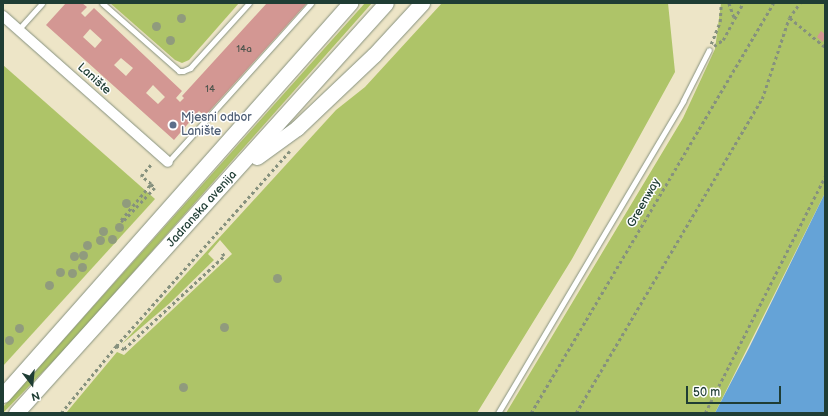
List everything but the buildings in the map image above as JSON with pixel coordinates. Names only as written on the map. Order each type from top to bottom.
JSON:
[{"type":"main road","name":"Jadranska avenija","points":[[16,413],[234,174],[386,3]]},
{"type":"main road","points":[[234,174],[296,128],[374,55],[422,3]]},
{"type":"main road","points":[[3,395],[346,6]]},
{"type":"main road","points":[[3,381],[36,358]]},
{"type":"street","name":"Lanište","points":[[3,16],[168,162]]},
{"type":"lane","points":[[18,30],[42,3]]},
{"type":"lane","points":[[102,3],[179,71],[190,68],[249,3]]},
{"type":"lane","points":[[168,162],[311,3]]},
{"type":"lane","points":[[498,413],[680,108],[709,50]]},
{"type":"path","points":[[709,50],[720,22],[721,3]]},
{"type":"path","points":[[729,3],[734,18]]},
{"type":"path","points":[[709,50],[722,40],[743,3]]},
{"type":"path","name":"Greenway","points":[[531,413],[773,3]]},
{"type":"path","points":[[576,413],[762,99],[790,18],[800,3]]},
{"type":"path","points":[[790,18],[825,47]]},
{"type":"path","points":[[61,413],[116,346],[294,147]]},
{"type":"path","points":[[151,184],[121,220],[123,222],[155,188],[151,184],[141,176],[160,155]]},
{"type":"path","points":[[705,413],[825,176]]},
{"type":"path","points":[[116,346],[124,349],[224,256],[220,252]]},
{"type":"green space","points":[[110,3],[239,3],[189,60],[182,63],[175,60]]},
{"type":"green space","points":[[365,3],[372,3],[67,347],[3,413],[3,407]]},
{"type":"green space","points":[[442,3],[668,3],[675,72],[572,259],[477,413],[66,413],[117,352],[124,355],[232,254],[220,240],[208,254],[214,260],[171,302],[122,344],[336,110],[365,87]]},
{"type":"green space","points":[[721,3],[825,3],[825,193],[715,413],[506,413],[683,118],[715,49]]},
{"type":"green space","points":[[3,65],[155,199],[3,366]]},
{"type":"water","points":[[825,193],[825,413],[715,413],[749,348]]},
{"type":"place","name":"Mjesni odbor Lanište","points":[[173,125]]}]
